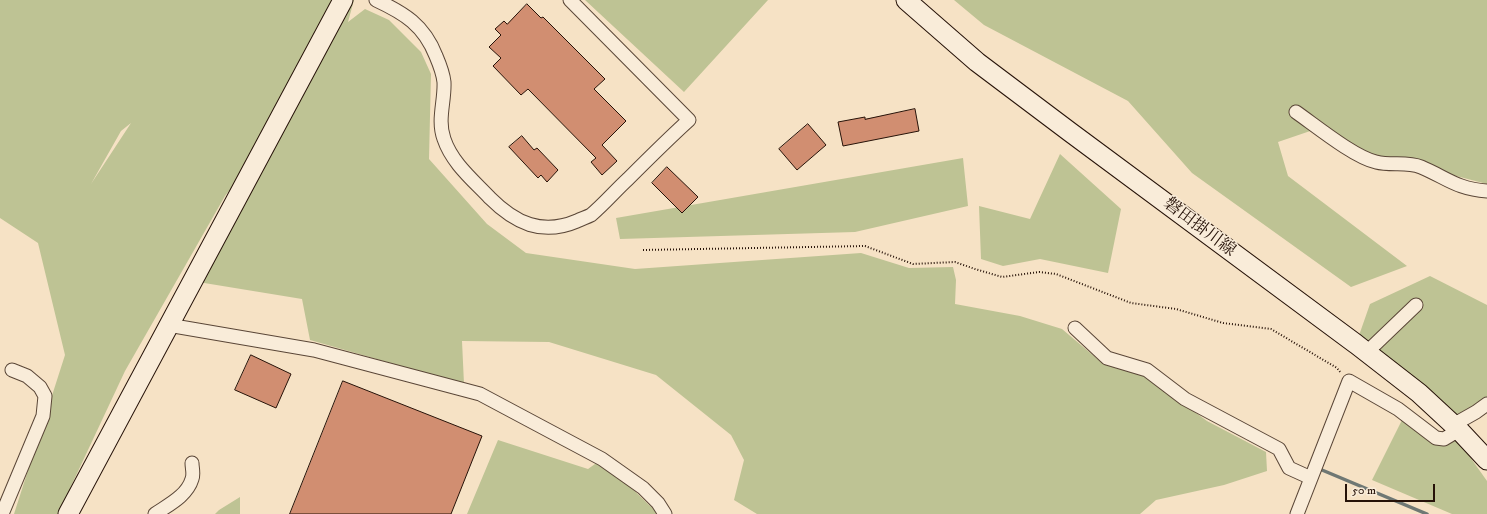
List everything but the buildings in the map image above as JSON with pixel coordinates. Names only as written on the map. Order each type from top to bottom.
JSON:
[{"type":"main road","points":[[68,514],[343,0]]},
{"type":"main road","name":"磐田掛川線","points":[[906,0],[990,71],[1367,352],[1419,393],[1456,427],[1487,460]]},
{"type":"street","points":[[376,0],[399,11],[420,27],[431,42],[444,82],[442,112],[443,137],[449,152],[456,162],[501,208],[526,224],[550,228],[565,226],[590,215],[688,120],[570,0]]},
{"type":"street","points":[[1296,112],[1355,153],[1376,162],[1410,164],[1422,168],[1458,186],[1472,190],[1487,191]]},
{"type":"street","points":[[1367,352],[1416,305]]},
{"type":"street","points":[[168,326],[314,350],[480,394],[602,459],[643,488],[658,503],[665,514]]},
{"type":"street","points":[[1075,328],[1107,358],[1146,370],[1185,399],[1279,448],[1289,468],[1311,478]]},
{"type":"street","points":[[2,514],[43,416],[45,396],[40,387],[27,376],[12,370]]},
{"type":"street","points":[[1297,514],[1349,381],[1398,409],[1436,438],[1444,438],[1487,404]]},
{"type":"street","points":[[155,514],[178,499],[188,489],[193,478],[192,463]]},
{"type":"path","points":[[643,250],[865,246],[913,264],[955,262],[975,270],[1002,277],[1039,272],[1056,274],[1131,302],[1176,309],[1223,324],[1271,329],[1337,368],[1349,381]]},
{"type":"green space","points":[[0,0],[354,0],[348,22],[365,9],[389,20],[421,52],[431,74],[429,159],[487,224],[526,253],[635,269],[861,253],[909,268],[953,267],[956,280],[955,304],[1020,316],[1062,329],[1101,362],[1146,376],[1207,421],[1266,452],[1267,471],[1224,485],[1156,500],[1140,514],[757,514],[734,500],[744,460],[731,435],[656,375],[549,342],[462,341],[464,384],[310,340],[302,299],[192,281],[261,149],[225,196],[125,371],[58,514],[14,514],[65,355],[38,243],[0,218]],"holes":[[[131,123],[91,184],[121,131]]]},
{"type":"green space","points":[[585,0],[768,0],[684,92]]},
{"type":"green space","points":[[954,0],[1487,0],[1487,184],[1410,164],[1353,157],[1319,128],[1278,142],[1288,176],[1407,266],[1351,287],[1192,173],[1128,101],[984,25]]},
{"type":"green space","points":[[1060,154],[1121,209],[1108,273],[1040,259],[1003,266],[981,259],[979,206],[1030,219]]},
{"type":"green space","points":[[963,158],[968,206],[855,232],[620,239],[616,218]]},
{"type":"green space","points":[[1430,276],[1487,305],[1487,401],[1453,425],[1356,344],[1370,304]]},
{"type":"green space","points":[[1405,414],[1436,438],[1453,433],[1487,481],[1487,514],[1452,514],[1372,480]]},
{"type":"green space","points":[[498,440],[588,469],[602,459],[649,505],[661,514],[467,514]]},
{"type":"green space","points":[[240,497],[240,514],[215,514],[219,510]]},
{"type":"waterway","points":[[1322,470],[1427,514]]}]
